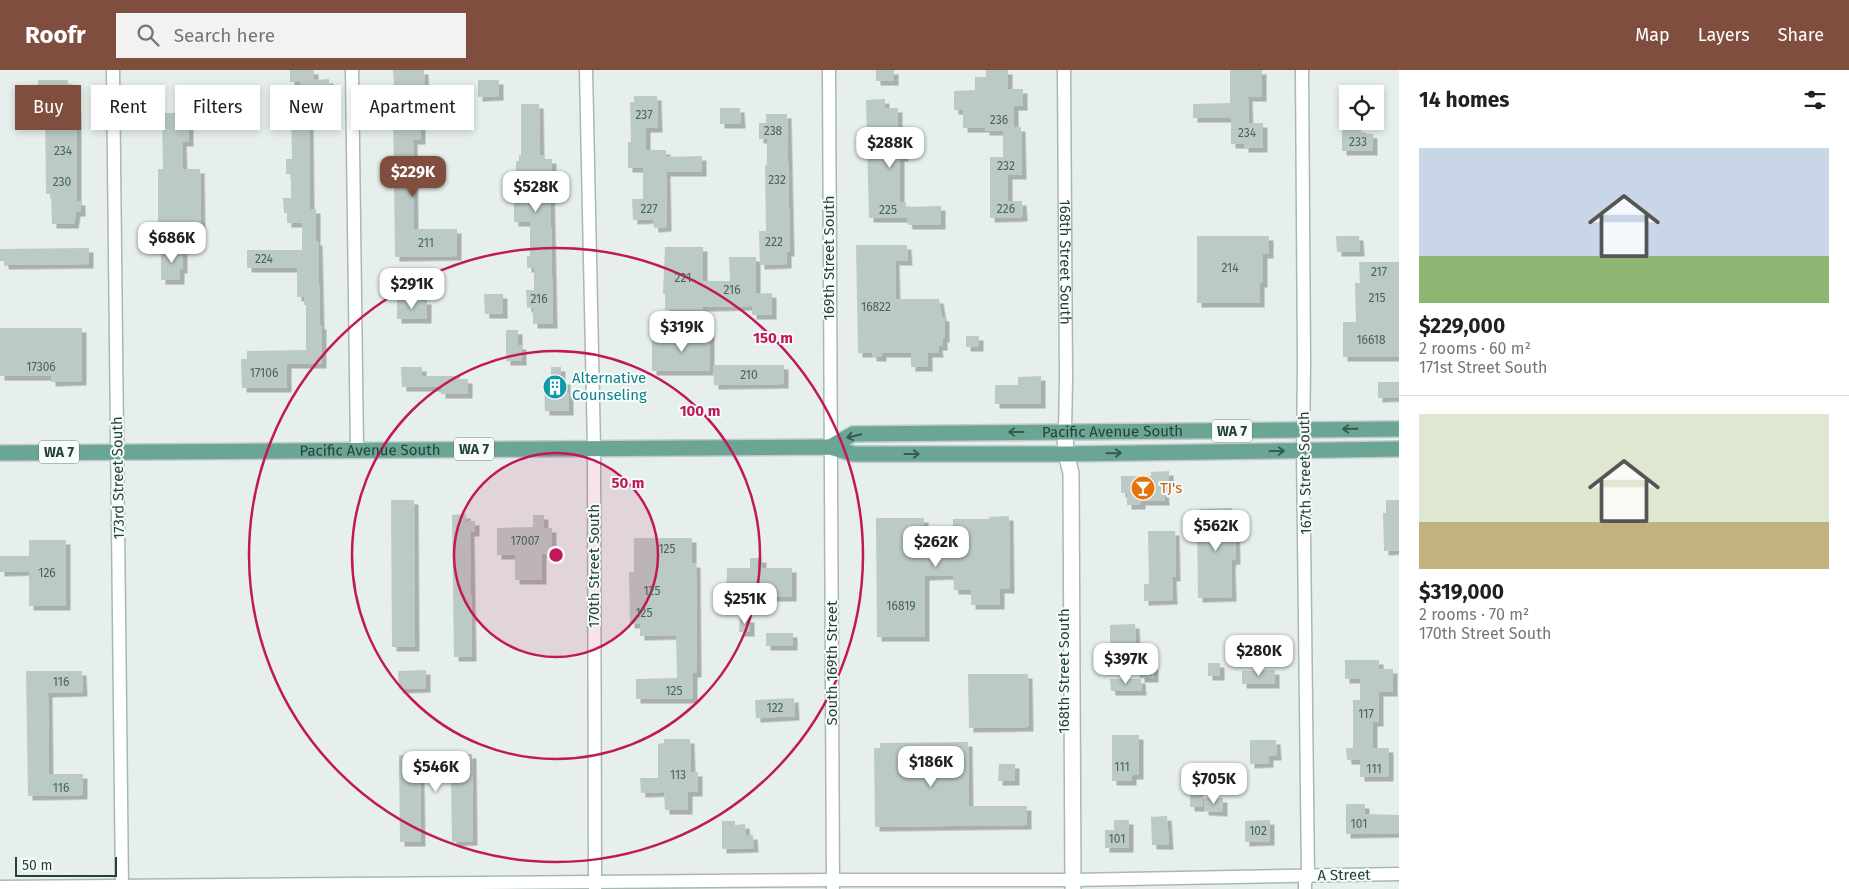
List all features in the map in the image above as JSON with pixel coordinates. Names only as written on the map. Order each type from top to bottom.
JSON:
[{"type":"main road","name":"Pacific Avenue South","points":[[830,446],[853,434],[1399,429]]},
{"type":"main road","name":"Pacific Avenue South","points":[[0,453],[830,446],[854,454],[1066,454],[1399,449]]},
{"type":"street","name":"173rd Street South","points":[[113,70],[122,887]]},
{"type":"street","points":[[352,70],[357,450]]},
{"type":"street","name":"170th Street South","points":[[586,70],[594,448],[595,885]]},
{"type":"street","name":"169th Street South","points":[[828,70],[830,446]]},
{"type":"street","name":"168th Street South","points":[[1064,70],[1065,432],[1066,454],[1071,474],[1069,885]]},
{"type":"street","name":"167th Street South","points":[[1302,70],[1303,450],[1308,876],[1305,882],[1305,889]]},
{"type":"street","name":"South 169th Street","points":[[830,446],[833,884]]},
{"type":"street","name":"A Street","points":[[0,887],[1069,885],[1399,874]]},
{"type":"building","points":[[290,70],[314,70],[314,80],[329,79],[329,85],[300,85],[300,82],[290,82]]},
{"type":"building","points":[[393,70],[424,70],[425,85],[394,85]]},
{"type":"building","points":[[876,70],[894,70],[894,81],[876,81]]},
{"type":"building","points":[[986,70],[1008,70],[1008,89],[1023,89],[1023,106],[1014,106],[1014,127],[1021,127],[1022,175],[1008,175],[1008,201],[1022,201],[1023,217],[990,218],[990,157],[1003,157],[1003,131],[985,131],[985,128],[963,128],[963,110],[954,110],[954,91],[975,90],[975,77],[986,77]]},
{"type":"building","points":[[1230,70],[1262,70],[1262,97],[1248,97],[1249,123],[1263,123],[1263,148],[1244,148],[1244,144],[1231,144],[1231,118],[1193,118],[1193,104],[1230,103]]},
{"type":"building","points":[[38,80],[68,80],[68,85],[38,85]]},
{"type":"building","points":[[478,80],[499,80],[499,96],[478,97]]},
{"type":"building","points":[[634,96],[657,96],[658,128],[646,128],[646,150],[666,150],[666,157],[702,156],[702,172],[666,172],[667,227],[654,228],[653,219],[633,220],[632,199],[643,199],[643,168],[628,168],[628,142],[631,142],[630,102],[634,102]]},
{"type":"building","points":[[885,99],[885,108],[898,108],[898,139],[904,139],[904,157],[900,157],[900,202],[906,202],[906,207],[941,206],[941,225],[908,225],[907,218],[869,218],[866,100]]},
{"type":"building","points":[[521,104],[539,104],[540,155],[544,155],[544,159],[552,159],[552,177],[550,177],[553,324],[533,324],[533,307],[527,308],[526,290],[534,290],[534,268],[527,268],[527,256],[530,256],[530,222],[514,222],[516,161],[519,161],[519,155],[521,155]]},
{"type":"building","points":[[720,108],[740,108],[741,124],[720,124]]},
{"type":"building","points":[[165,113],[175,113],[175,130],[189,130],[189,142],[182,142],[183,169],[200,169],[201,224],[158,225],[158,169],[163,169],[162,130],[165,130]]},
{"type":"building","points":[[766,114],[787,114],[790,252],[787,252],[787,264],[760,265],[759,231],[766,231],[765,165],[767,165],[767,139],[759,139],[759,123],[766,123]]},
{"type":"building","points":[[45,130],[77,130],[77,201],[81,201],[81,212],[76,212],[74,224],[52,224],[51,194],[46,194]]},
{"type":"building","points":[[291,130],[309,130],[310,209],[316,209],[320,325],[322,325],[322,364],[287,364],[287,388],[242,388],[241,359],[247,359],[247,351],[306,350],[306,305],[304,305],[304,297],[297,297],[297,268],[247,268],[247,250],[302,250],[302,223],[287,223],[287,213],[284,213],[283,198],[291,198],[291,174],[286,174],[286,159],[292,159]]},
{"type":"building","points":[[393,130],[421,130],[421,140],[413,140],[414,229],[457,229],[457,256],[395,257]]},
{"type":"building","points":[[1342,130],[1361,130],[1361,133],[1373,134],[1373,151],[1342,151]]},
{"type":"building","points":[[1197,236],[1269,236],[1269,254],[1263,254],[1263,283],[1260,283],[1260,303],[1197,303]]},
{"type":"building","points":[[1336,236],[1359,236],[1360,252],[1337,252]]},
{"type":"building","points":[[856,245],[907,245],[908,261],[895,261],[896,299],[939,299],[942,317],[945,317],[945,338],[943,338],[943,346],[938,346],[939,353],[928,353],[928,367],[911,367],[911,353],[882,353],[882,357],[872,357],[872,353],[858,353]]},
{"type":"building","points":[[665,247],[703,247],[703,281],[730,281],[729,257],[756,257],[756,294],[772,293],[772,315],[752,315],[752,306],[703,307],[703,310],[665,310],[665,294],[663,294]]},
{"type":"building","points":[[89,248],[89,264],[4,265],[4,261],[0,261],[0,249]]},
{"type":"building","points":[[161,250],[183,250],[183,269],[180,269],[180,280],[161,280]]},
{"type":"building","points":[[1359,262],[1399,262],[1399,357],[1343,357],[1343,322],[1356,322],[1355,283],[1360,283]]},
{"type":"building","points":[[484,294],[503,294],[503,314],[485,314]]},
{"type":"building","points":[[397,300],[427,300],[427,319],[397,319]]},
{"type":"building","points":[[0,328],[82,328],[82,381],[51,382],[51,376],[0,376]]},
{"type":"building","points":[[506,330],[518,330],[518,345],[522,345],[522,361],[506,361]]},
{"type":"building","points":[[694,332],[710,332],[710,371],[652,371],[652,337],[694,337]]},
{"type":"building","points":[[966,336],[979,336],[979,347],[966,347]]},
{"type":"building","points":[[713,365],[784,365],[784,384],[714,385]]},
{"type":"building","points":[[401,367],[422,367],[422,376],[460,376],[460,379],[468,379],[468,394],[441,394],[441,387],[402,387]]},
{"type":"building","name":"Alternative Counseling","points":[[551,367],[561,367],[561,380],[566,380],[566,392],[569,392],[569,411],[545,411],[544,383],[551,383]]},
{"type":"building","points":[[1041,376],[1041,404],[995,404],[995,385],[1018,385],[1018,377]]},
{"type":"building","points":[[1378,382],[1399,382],[1399,397],[1378,398]]},
{"type":"building","name":"TJ's","points":[[1169,471],[1169,484],[1164,484],[1165,501],[1141,501],[1141,505],[1127,505],[1127,493],[1121,493],[1121,476],[1151,476],[1151,472]]},
{"type":"building","points":[[391,500],[414,500],[415,647],[392,647]]},
{"type":"building","points":[[1386,500],[1399,500],[1399,550],[1384,551],[1383,513],[1386,513]]},
{"type":"building","points":[[1231,508],[1239,515],[1235,519],[1236,560],[1232,560],[1231,564],[1232,597],[1198,598],[1197,514],[1199,509]]},
{"type":"building","points":[[466,514],[466,521],[475,521],[475,532],[470,532],[472,657],[454,657],[452,515]]},
{"type":"building","points":[[533,515],[544,515],[544,528],[552,528],[552,554],[542,554],[542,580],[515,580],[515,555],[497,555],[497,528],[533,527]]},
{"type":"building","points":[[1009,516],[1010,589],[1000,589],[1000,605],[971,605],[971,590],[954,590],[953,575],[925,576],[925,637],[877,637],[876,518],[924,518],[924,547],[953,547],[953,519],[989,519],[989,517]]},
{"type":"building","points":[[1148,531],[1175,531],[1176,577],[1172,577],[1173,600],[1144,601],[1144,584],[1149,584]]},
{"type":"building","points":[[634,538],[692,538],[692,563],[696,563],[697,673],[693,673],[693,699],[636,699],[636,679],[677,678],[676,635],[640,636],[640,624],[630,624],[629,572],[634,572]]},
{"type":"building","points":[[29,540],[66,540],[66,606],[29,606],[29,571],[0,572],[0,556],[29,556]]},
{"type":"building","points":[[750,558],[762,558],[762,568],[792,568],[792,597],[726,597],[727,568],[750,568]]},
{"type":"building","points":[[740,618],[750,618],[750,632],[739,632]]},
{"type":"building","points":[[1135,624],[1136,644],[1110,644],[1110,625]]},
{"type":"building","points":[[766,633],[793,633],[793,646],[766,646]]},
{"type":"building","points":[[1345,660],[1379,660],[1379,669],[1393,669],[1393,692],[1379,692],[1379,722],[1373,722],[1373,748],[1389,748],[1389,777],[1360,777],[1360,760],[1347,760],[1346,748],[1353,748],[1353,700],[1360,700],[1360,679],[1345,679]]},
{"type":"building","points":[[1208,663],[1220,663],[1220,676],[1208,676]]},
{"type":"building","points":[[1140,665],[1154,665],[1154,678],[1140,678]]},
{"type":"building","points":[[426,670],[426,688],[399,689],[398,671]]},
{"type":"building","points":[[1275,670],[1275,684],[1242,684],[1242,671]]},
{"type":"building","points":[[26,671],[82,671],[83,692],[48,693],[49,774],[83,774],[83,795],[28,796]]},
{"type":"building","points":[[968,674],[1028,674],[1029,727],[969,728]]},
{"type":"building","points":[[1110,679],[1141,679],[1142,691],[1111,691]]},
{"type":"building","points":[[794,698],[795,716],[756,718],[755,700]]},
{"type":"building","points":[[1112,735],[1139,735],[1139,775],[1132,775],[1132,781],[1112,781]]},
{"type":"building","points":[[664,739],[690,739],[691,772],[698,772],[698,792],[688,792],[688,810],[665,810],[664,792],[641,793],[640,778],[658,778],[658,744],[664,743]]},
{"type":"building","points":[[1250,740],[1276,740],[1277,756],[1269,756],[1269,763],[1250,764]]},
{"type":"building","points":[[968,742],[969,806],[1027,806],[1027,825],[875,827],[874,748],[880,748],[880,743]]},
{"type":"building","points":[[472,754],[473,841],[452,842],[451,776],[420,776],[421,842],[400,842],[399,755]]},
{"type":"building","points":[[999,764],[1015,764],[1015,781],[998,781]]},
{"type":"building","points":[[1190,794],[1203,794],[1203,807],[1190,807]]},
{"type":"building","points":[[1204,798],[1223,798],[1223,812],[1204,811]]},
{"type":"building","points":[[1346,804],[1365,804],[1365,814],[1399,815],[1399,833],[1346,834]]},
{"type":"building","points":[[1167,816],[1169,845],[1152,845],[1151,817]]},
{"type":"building","points":[[1114,820],[1129,820],[1129,848],[1105,848],[1105,830],[1114,830]]},
{"type":"building","points":[[1270,820],[1270,841],[1245,842],[1245,821]]},
{"type":"building","points":[[722,821],[735,821],[735,825],[745,824],[746,835],[753,835],[754,848],[722,849]]},
{"type":"place","name":"Alternative Counseling","points":[[555,387]]},
{"type":"place","name":"TJ's","points":[[1143,488]]}]
